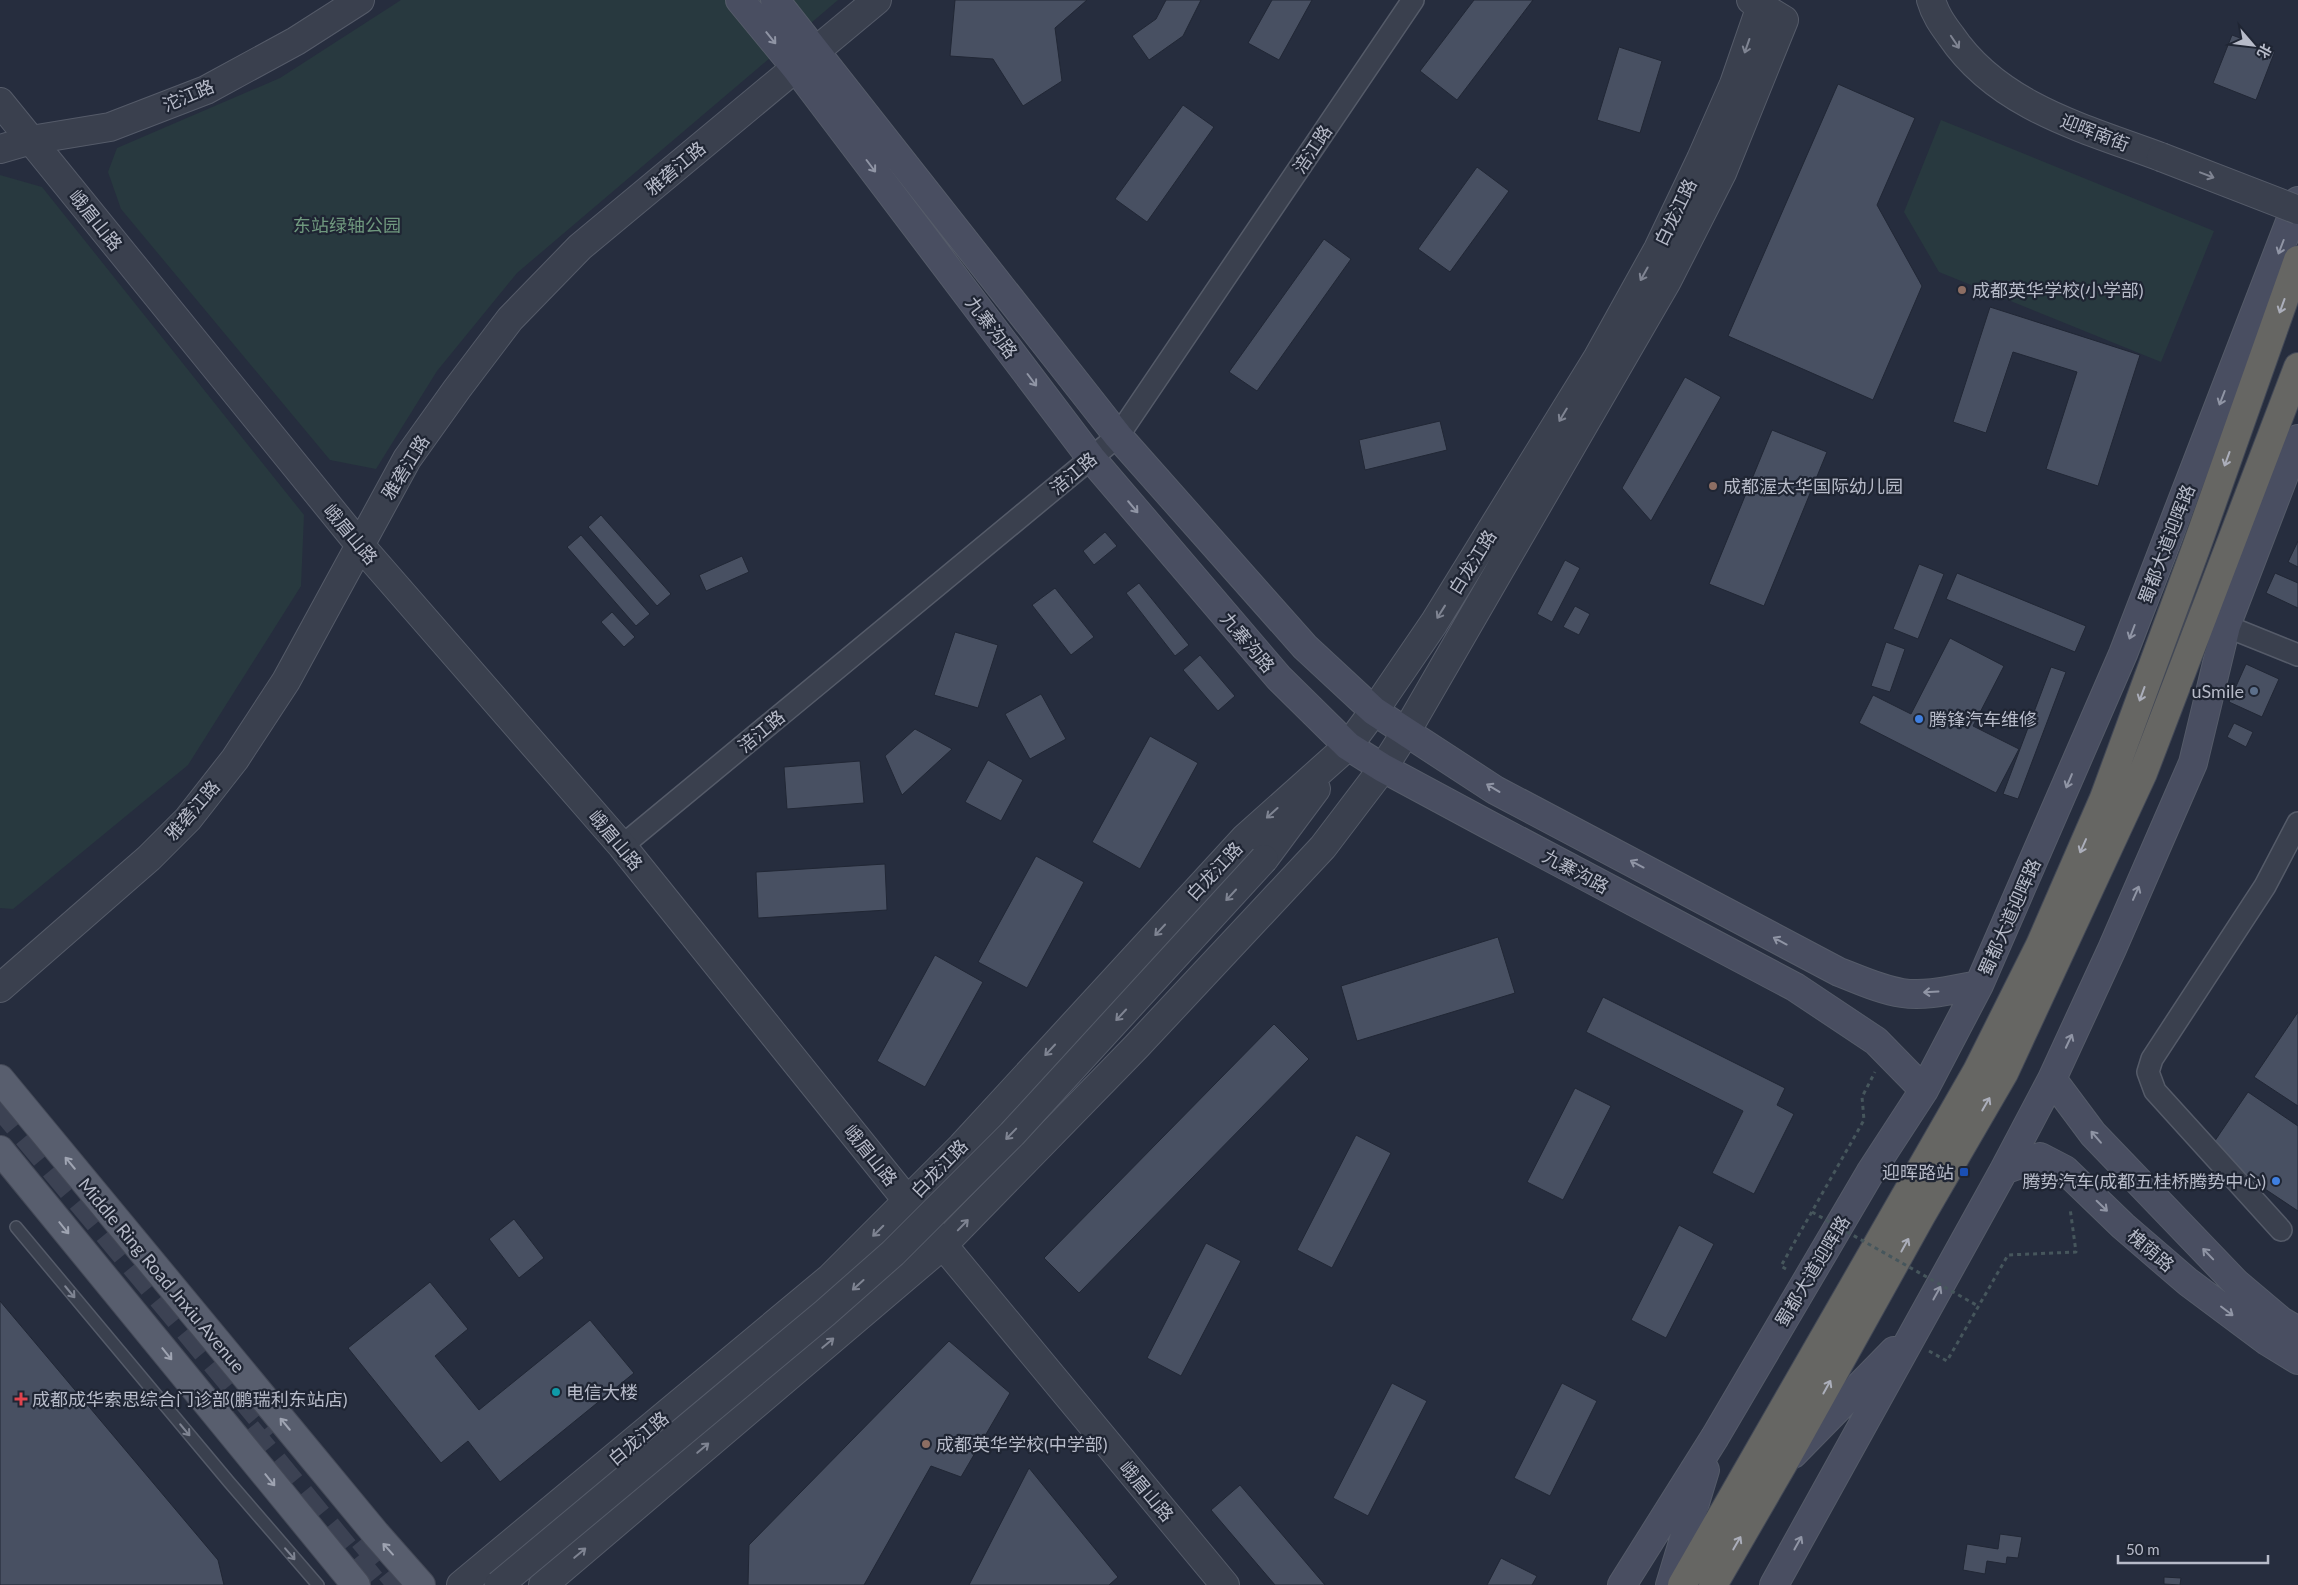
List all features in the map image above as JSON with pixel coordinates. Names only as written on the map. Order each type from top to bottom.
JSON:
[{"type":"highway","name":"蜀都大道迎晖路","points":[[1682,1585],[1977,1070],[2040,945],[2104,798],[2196,548],[2298,260]]},
{"type":"highway","points":[[1712,1585],[1783,1464],[1921,1216],[2004,1073],[2143,773],[2298,367]]},
{"type":"main road","name":"九寨沟路","points":[[740,0],[806,60],[1118,436],[1305,647],[1374,711],[1495,790],[1839,972],[1903,993],[1936,993],[1979,984]]},
{"type":"main road","name":"九寨沟路","points":[[775,0],[806,60],[1091,458],[1279,678],[1348,746],[1383,768],[1795,987],[1876,1041],[1924,1090]]},
{"type":"main road","name":"蜀都大道迎晖路","points":[[1622,1585],[1715,1438],[1870,1174],[1924,1090],[1979,984],[2123,654],[2298,201]]},
{"type":"main road","points":[[1774,1585],[1919,1326],[2052,1079],[2193,763],[2226,626],[2298,439]]},
{"type":"main road","name":"Middle Ring Road Jnxiu Avenue","points":[[0,1079],[376,1534],[421,1585]]},
{"type":"main road","name":"槐荫路","points":[[2052,1079],[2093,1134],[2236,1283],[2281,1321],[2298,1331]]},
{"type":"main road","points":[[0,1150],[356,1585]]},
{"type":"main road","name":"槐荫路","points":[[2004,1170],[2040,1157],[2065,1170],[2123,1226],[2188,1282],[2267,1341],[2298,1360]]},
{"type":"main road","points":[[1783,1464],[1919,1326]]},
{"type":"main road","points":[[1670,1585],[1715,1438]]},
{"type":"street","name":"沱江路","points":[[0,149],[31,140],[110,127],[206,90],[296,42],[360,0]]},
{"type":"street","name":"雅砻江路","points":[[0,988],[149,858],[188,819],[235,759],[286,681],[407,459],[456,389],[510,320],[580,247],[877,0]]},
{"type":"street","name":"涪江路","points":[[622,846],[1118,436],[1412,0]]},
{"type":"street","name":"迎晖南街","points":[[1931,0],[1934,13],[1960,50],[1980,71],[2008,92],[2036,108],[2061,119],[2298,210]]},
{"type":"street","name":"白龙江路","points":[[461,1585],[830,1278],[962,1146],[1244,838],[1348,746],[1434,623],[1516,493],[1598,357],[1653,258],[1701,159],[1734,84],[1765,6]]},
{"type":"street","name":"白龙江路","points":[[543,1585],[943,1245],[1136,1048],[1323,847],[1383,768],[1406,732],[1667,281],[1722,173],[1765,6]]},
{"type":"street","name":"峨眉山路","points":[[0,102],[359,544],[622,846],[943,1245],[1225,1585]]},
{"type":"street","points":[[2226,626],[2298,655]]},
{"type":"street","points":[[499,1585],[811,1325],[893,1253],[1012,1134],[1264,860],[1348,746]]},
{"type":"street","points":[[2281,1230],[2155,1091],[2148,1072],[2152,1059],[2265,886],[2298,823]]},
{"type":"lane","points":[[16,1227],[222,1474],[318,1585]]},
{"type":"path","points":[[1781,1266],[1864,1120],[1862,1097]]},
{"type":"path","points":[[1812,1212],[1978,1306]]},
{"type":"path","points":[[1947,1362],[2008,1255],[2076,1252]]},
{"type":"green space","name":"东站绿轴公园","points":[[401,0],[838,0],[517,273],[437,371],[376,469],[330,460],[121,209],[108,172],[117,148],[280,78]]},
{"type":"green space","points":[[1941,120],[2214,231],[2161,362],[1939,272],[1904,212]]},
{"type":"green space","points":[[0,175],[42,187],[304,515],[301,586],[188,765],[13,909],[0,908]]},
{"type":"building","points":[[955,0],[1087,0],[1055,28],[1062,81],[1023,106],[993,59],[950,56]]},
{"type":"building","points":[[1166,0],[1201,0],[1183,36],[1149,60],[1132,36],[1156,19]]},
{"type":"building","points":[[1272,0],[1312,0],[1279,60],[1248,43]]},
{"type":"building","points":[[1474,0],[1533,0],[1457,100],[1420,71]]},
{"type":"building","points":[[2232,35],[2275,51],[2256,100],[2213,83]]},
{"type":"building","points":[[1619,47],[1662,61],[1640,133],[1597,120]]},
{"type":"building","points":[[1838,84],[1915,118],[1877,205],[1922,286],[1873,400],[1728,336]]},
{"type":"building","points":[[1183,105],[1214,127],[1147,222],[1115,199]]},
{"type":"building","points":[[1477,167],[1509,191],[1450,272],[1418,249]]},
{"type":"building","points":[[1324,239],[1351,259],[1257,391],[1229,372]]},
{"type":"building","points":[[1990,307],[2140,355],[2098,486],[2046,469],[2077,372],[2013,352],[1986,433],[1953,422]]},
{"type":"building","points":[[1685,377],[1721,397],[1651,521],[1622,488]]},
{"type":"building","points":[[1440,421],[1447,450],[1365,470],[1359,440]]},
{"type":"building","points":[[1772,430],[1827,452],[1764,606],[1709,584]]},
{"type":"building","points":[[601,515],[671,594],[657,606],[588,527]]},
{"type":"building","points":[[1105,532],[1117,546],[1094,565],[1083,551]]},
{"type":"building","points":[[581,535],[650,614],[636,626],[567,547]]},
{"type":"building","points":[[2298,541],[2298,567],[2288,562]]},
{"type":"building","points":[[742,556],[749,572],[706,591],[699,575]]},
{"type":"building","points":[[1565,560],[1580,568],[1552,622],[1537,614]]},
{"type":"building","points":[[1919,564],[1944,574],[1918,639],[1893,629]]},
{"type":"building","points":[[1957,573],[2086,626],[2075,652],[1946,599]]},
{"type":"building","points":[[2275,573],[2298,583],[2298,608],[2266,593]]},
{"type":"building","points":[[1139,583],[1189,645],[1175,656],[1126,593]]},
{"type":"building","points":[[1055,588],[1094,637],[1071,655],[1032,605]]},
{"type":"building","points":[[1575,606],[1590,614],[1579,635],[1563,627]]},
{"type":"building","points":[[612,612],[635,637],[624,647],[601,622]]},
{"type":"building","points":[[955,632],[998,645],[978,708],[934,695]]},
{"type":"building","name":"腾锋汽车维修","points":[[1950,638],[2004,666],[1973,726],[2019,749],[1996,793],[1859,723],[1873,695],[1911,714]]},
{"type":"building","points":[[1886,642],[1905,649],[1890,692],[1871,686]]},
{"type":"building","points":[[1200,655],[1235,696],[1218,711],[1183,670]]},
{"type":"building","name":"uSmile","points":[[2246,664],[2279,679],[2262,717],[2229,702]]},
{"type":"building","points":[[2051,667],[2066,672],[2018,799],[2003,794]]},
{"type":"building","points":[[1041,694],[1066,739],[1030,759],[1005,714]]},
{"type":"building","points":[[2234,723],[2253,732],[2246,747],[2227,737]]},
{"type":"building","points":[[915,729],[952,749],[902,795],[885,756]]},
{"type":"building","points":[[1150,736],[1198,763],[1140,869],[1092,842]]},
{"type":"building","points":[[988,760],[1023,780],[1001,821],[965,802]]},
{"type":"building","points":[[860,761],[864,803],[787,809],[784,767]]},
{"type":"building","points":[[1036,856],[1084,882],[1027,988],[978,962]]},
{"type":"building","points":[[885,864],[887,910],[758,918],[756,872]]},
{"type":"building","points":[[1498,937],[1515,993],[1357,1041],[1341,986]]},
{"type":"building","points":[[935,955],[983,982],[925,1087],[877,1061]]},
{"type":"building","points":[[1603,997],[1785,1088],[1777,1105],[1794,1114],[1754,1194],[1712,1173],[1743,1111],[1586,1032]]},
{"type":"building","points":[[2298,1012],[2298,1106],[2254,1077]]},
{"type":"building","points":[[1274,1024],[1309,1059],[1079,1293],[1044,1258]]},
{"type":"building","points":[[1575,1088],[1611,1106],[1563,1200],[1527,1182]]},
{"type":"building","name":"腾势汽车(成都五桂桥腾势中心)","points":[[2248,1092],[2298,1126],[2298,1211],[2208,1151]]},
{"type":"building","points":[[1356,1135],[1391,1153],[1332,1268],[1297,1250]]},
{"type":"building","points":[[514,1219],[544,1258],[519,1278],[489,1239]]},
{"type":"building","points":[[1679,1225],[1714,1244],[1666,1338],[1631,1320]]},
{"type":"building","points":[[1206,1243],[1241,1261],[1181,1376],[1147,1358]]},
{"type":"building","name":"电信大楼","points":[[430,1282],[468,1329],[435,1356],[479,1410],[590,1320],[634,1373],[500,1482],[468,1441],[441,1463],[348,1348]]},
{"type":"building","points":[[0,1301],[218,1560],[224,1585],[0,1585]]},
{"type":"building","points":[[949,1341],[1010,1393],[961,1477],[931,1466],[864,1585],[748,1585],[749,1545]]},
{"type":"building","points":[[1392,1383],[1427,1401],[1368,1516],[1333,1498]]},
{"type":"building","points":[[1562,1383],[1597,1401],[1550,1496],[1514,1478]]},
{"type":"building","points":[[1029,1468],[1118,1577],[1109,1585],[969,1585]]},
{"type":"building","points":[[1240,1485],[1325,1585],[1275,1585],[1211,1510]]},
{"type":"building","points":[[2000,1534],[2022,1537],[2018,1558],[2007,1557],[2006,1564],[1987,1561],[1985,1574],[1963,1570],[1967,1544],[1998,1549]]},
{"type":"building","points":[[1501,1558],[1537,1576],[1532,1585],[1487,1585]]},
{"type":"building","points":[[2164,1577],[2181,1578],[2180,1585],[2164,1584]]},
{"type":"tunnel","points":[[0,1103],[274,1432]]},
{"type":"tunnel","points":[[247,1430],[374,1585]]},
{"type":"tunnel","points":[[363,1538],[402,1585]]},
{"type":"place","name":"成都英华学校(小学部)","points":[[1962,290]]},
{"type":"place","name":"成都渥太华国际幼儿园","points":[[1713,486]]},
{"type":"place","name":"uSmile","points":[[2254,691]]},
{"type":"place","name":"腾锋汽车维修","points":[[1919,719]]},
{"type":"place","name":"迎晖路站","points":[[1964,1172]]},
{"type":"place","name":"腾势汽车(成都五桂桥腾势中心)","points":[[2276,1181]]},
{"type":"place","name":"电信大楼","points":[[556,1392]]},
{"type":"place","name":"成都成华索思综合门诊部(鹏瑞利东站店)","points":[[21,1399]]},
{"type":"place","name":"成都英华学校(中学部)","points":[[926,1444]]}]
